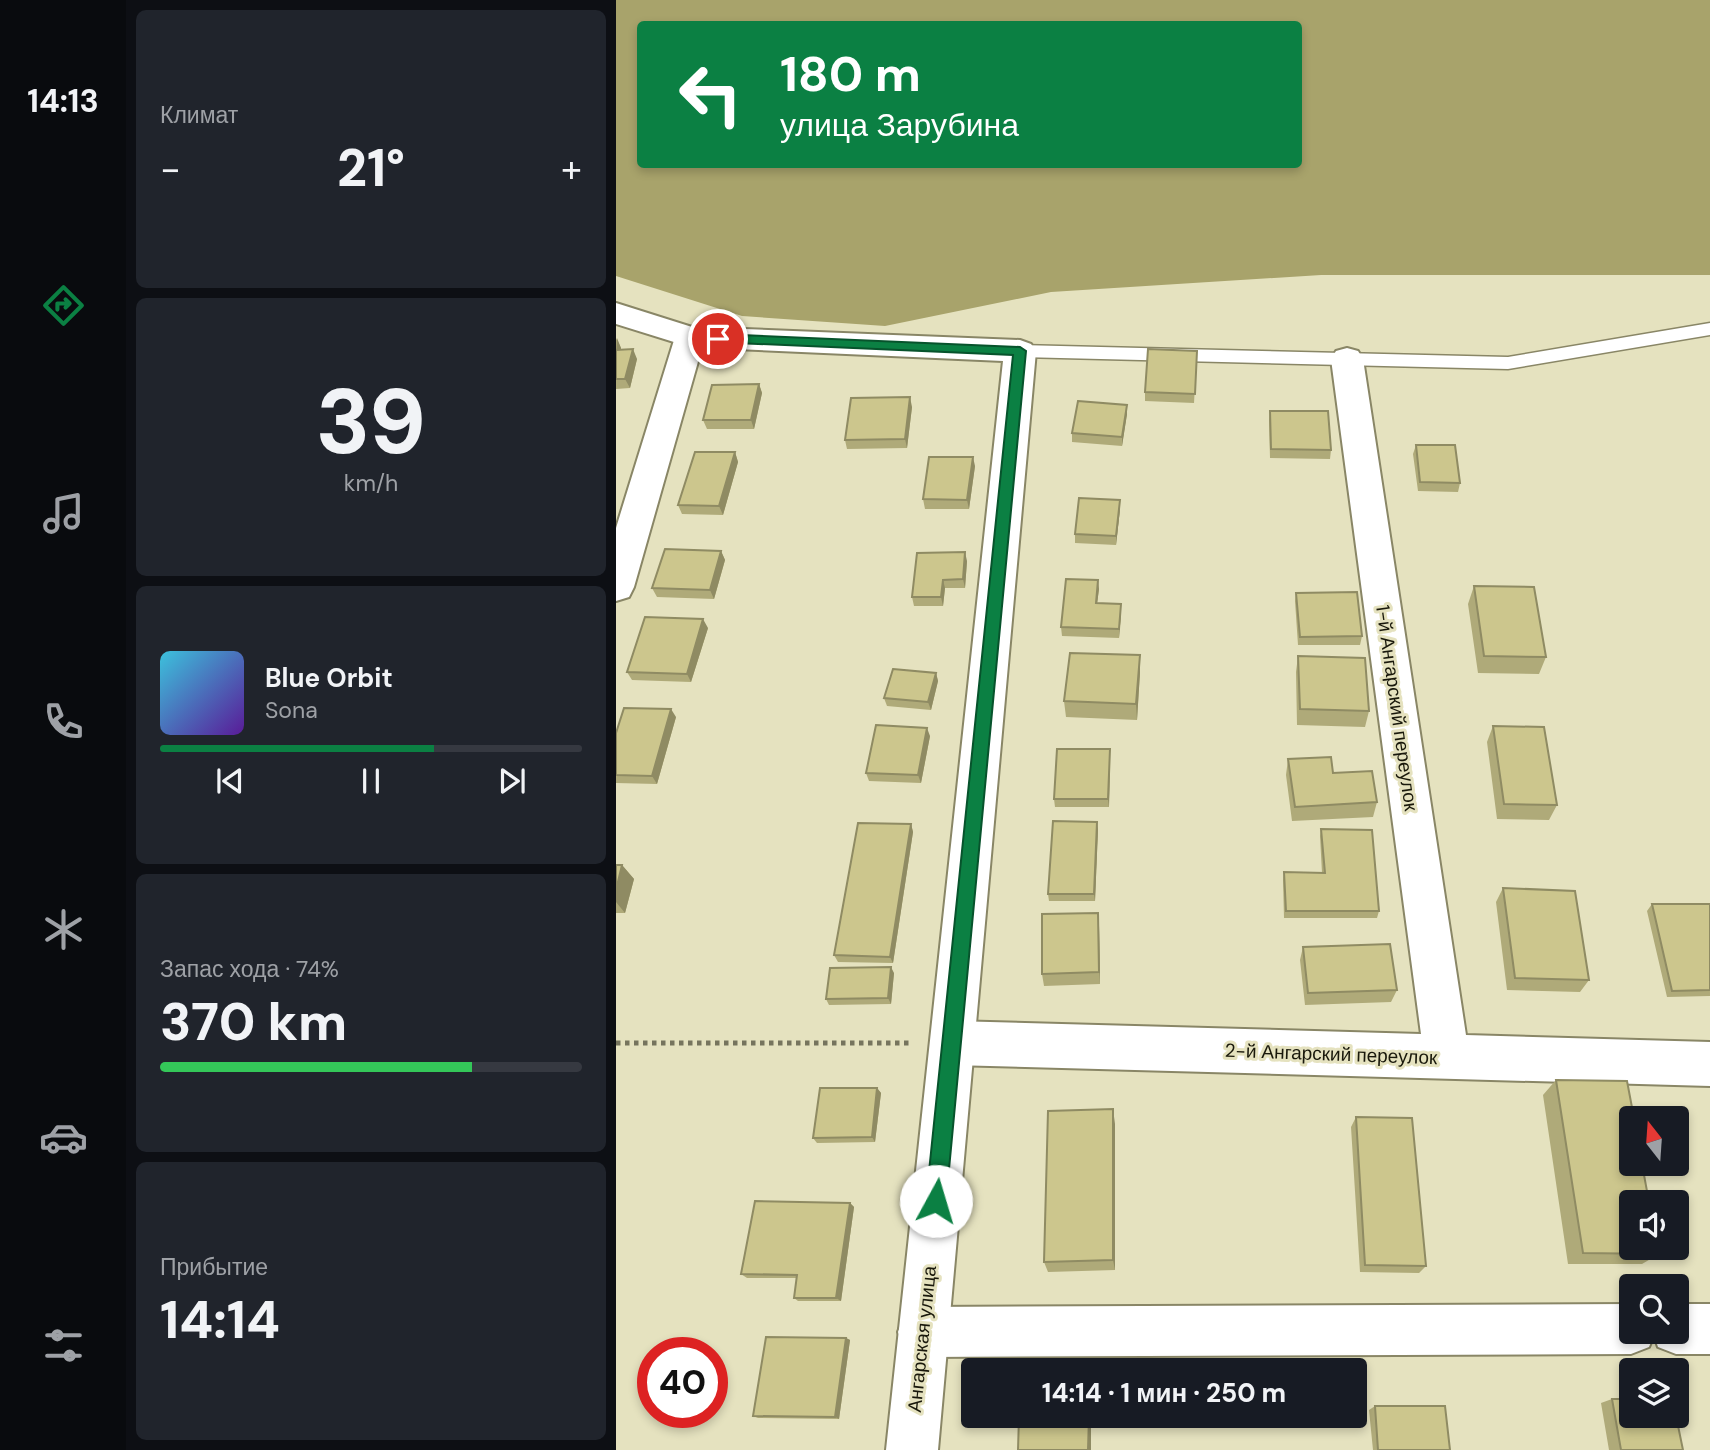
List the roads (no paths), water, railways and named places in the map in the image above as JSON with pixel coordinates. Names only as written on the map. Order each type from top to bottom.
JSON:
[{"type":"street","points":[[616,313],[690,338],[1020,351]]},
{"type":"street","points":[[616,587],[690,338]]},
{"type":"street","name":"Ангарская улица","points":[[912,1450],[1020,351]]},
{"type":"street","name":"1-й Ангарский переулок","points":[[1347,359],[1447,1057]]},
{"type":"street","name":"2-й Ангарский переулок","points":[[952,1044],[1710,1064]]},
{"type":"street","points":[[923,1332],[1619,1329]]},
{"type":"street","points":[[1689,1329],[1710,1329]]},
{"type":"lane","points":[[1020,351],[1508,363],[1710,329]]}]
